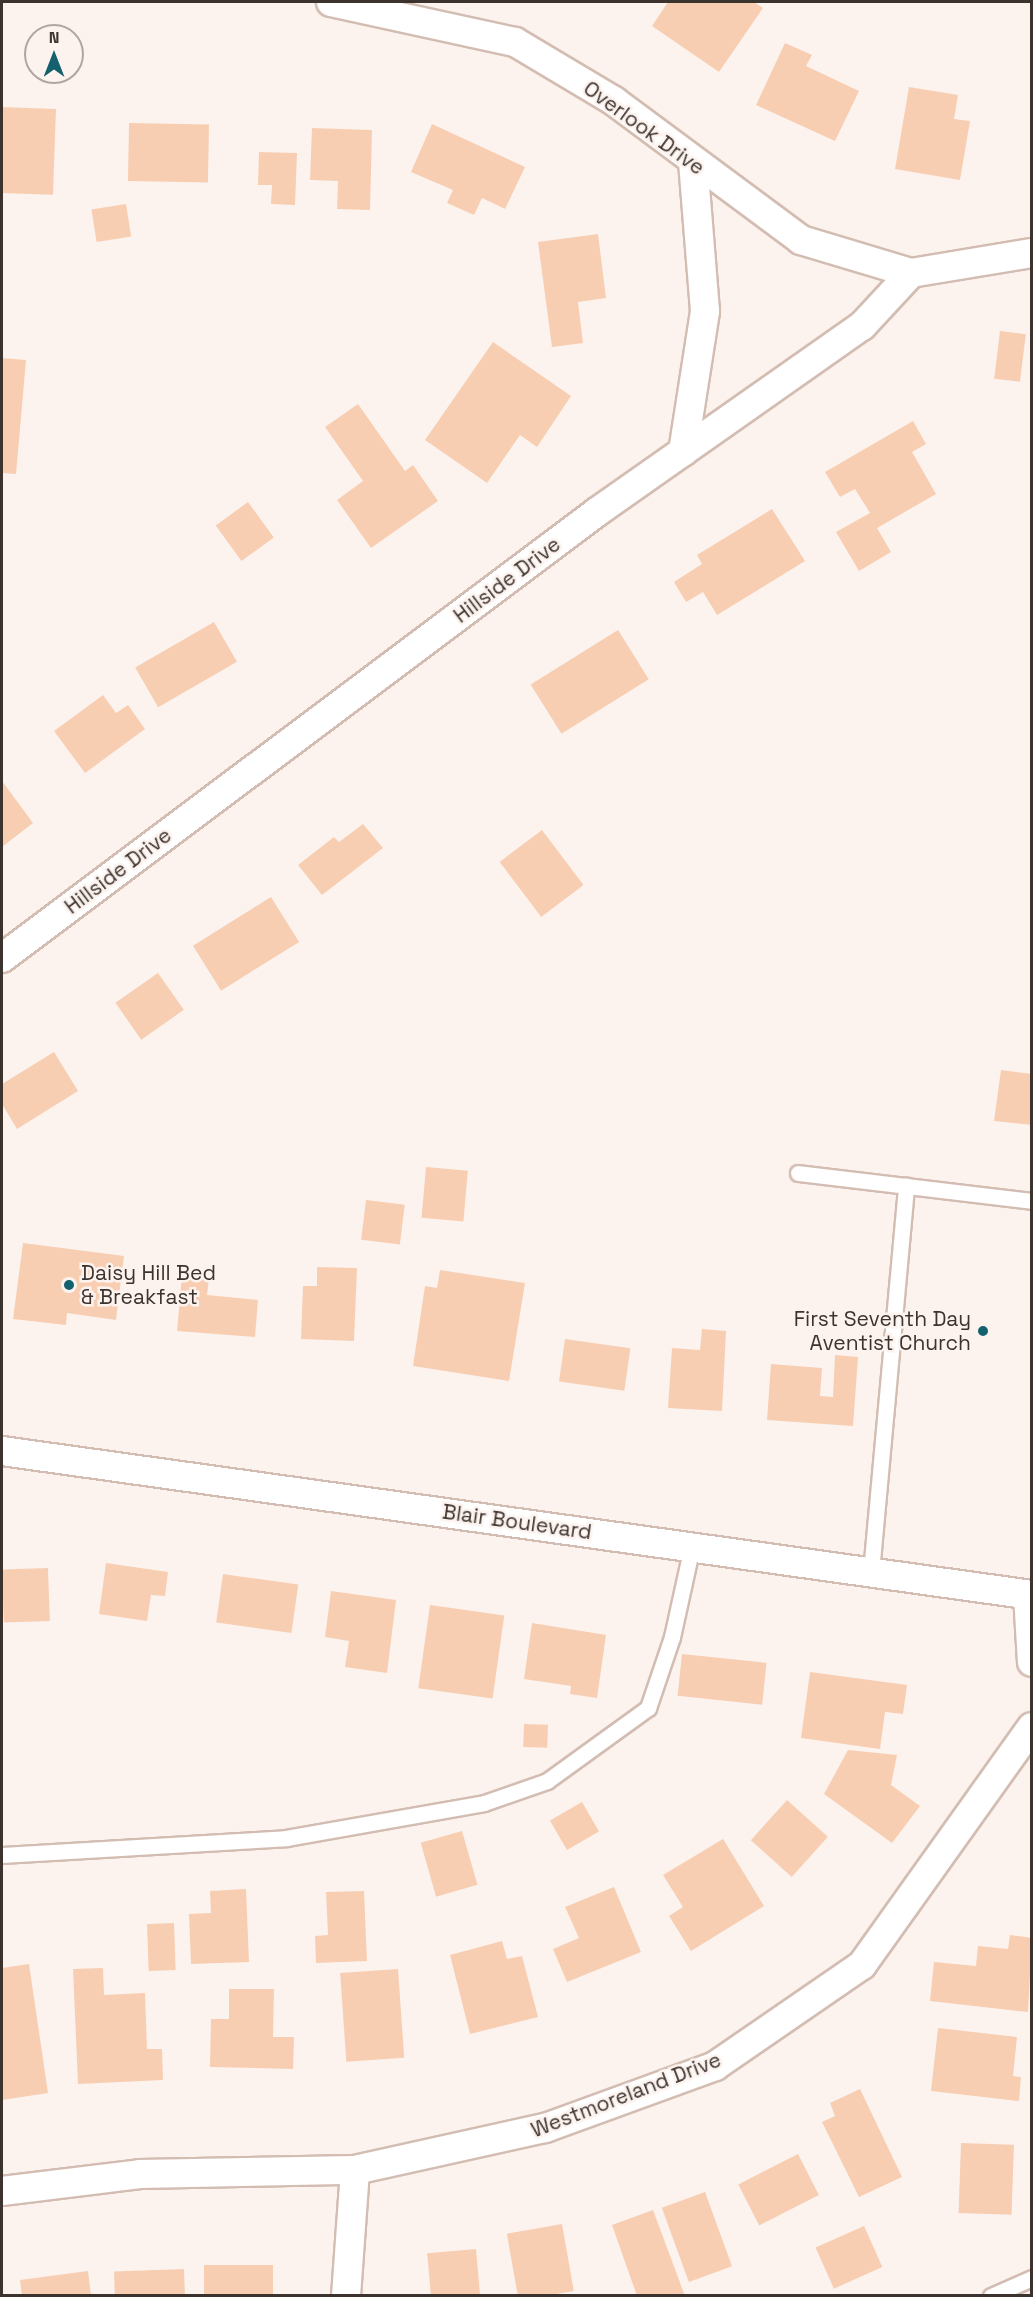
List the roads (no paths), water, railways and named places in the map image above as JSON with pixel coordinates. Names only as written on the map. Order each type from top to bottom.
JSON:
[{"type":"street","name":"Overlook Drive","points":[[331,2],[515,42],[614,101],[693,163],[801,240],[911,273]]},
{"type":"street","points":[[683,452],[705,311],[693,163]]},
{"type":"street","points":[[911,273],[1032,253]]},
{"type":"street","name":"Hillside Drive","points":[[2,958],[683,452],[862,326],[911,273]]},
{"type":"street","name":"Blair Boulevard","points":[[2,1451],[1030,1595]]},
{"type":"street","points":[[1030,1595],[1032,1662]]},
{"type":"street","name":"Westmoreland Drive","points":[[2,2191],[140,2174],[355,2170],[545,2128],[715,2066],[862,1965],[1032,1727]]},
{"type":"street","points":[[994,1778],[1032,1755]]},
{"type":"street","points":[[346,2295],[355,2170]]},
{"type":"lane","points":[[798,1173],[1032,1201]]},
{"type":"lane","points":[[871,1572],[906,1186]]},
{"type":"lane","points":[[2,1855],[286,1838],[484,1803],[547,1781],[648,1708],[672,1637],[692,1546]]},
{"type":"lane","points":[[991,2295],[1032,2278]]},
{"type":"place","name":"Daisy Hill Bed & Breakfast","points":[[69,1285]]},
{"type":"place","name":"First Seventh Day Aventist Church","points":[[983,1331]]}]
